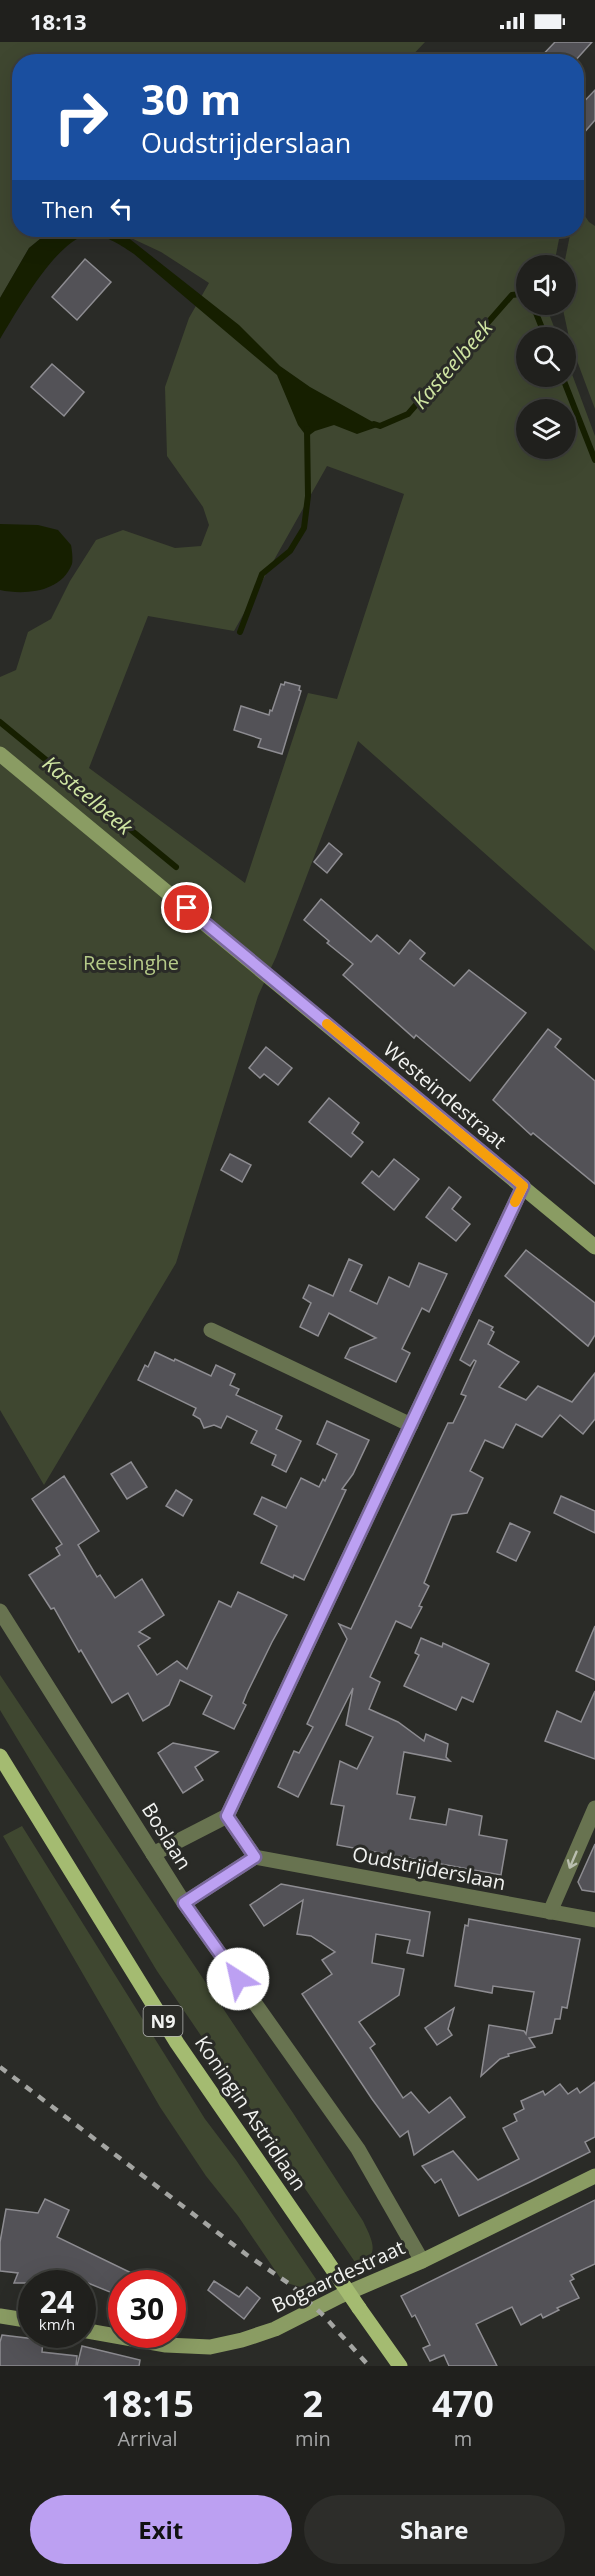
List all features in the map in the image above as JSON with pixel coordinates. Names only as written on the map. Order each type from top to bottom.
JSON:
[{"type":"main road","name":"Koningin Astridlaan","points":[[0,1756],[177,2043],[400,2366]]},
{"type":"street","name":"Westeindestraat","points":[[0,754],[595,1247]]},
{"type":"street","points":[[153,1854],[227,1816],[523,1186]]},
{"type":"street","points":[[211,1330],[411,1425]]},
{"type":"street","name":"Boslaan","points":[[0,1611],[184,1903],[358,2149],[422,2260]]},
{"type":"street","points":[[550,1912],[595,1808]]},
{"type":"street","points":[[184,1903],[255,1857],[227,1816]]},
{"type":"street","name":"Oudstrijderslaan","points":[[255,1857],[595,1920]]},
{"type":"street","name":"Bogaardestraat","points":[[96,2332],[166,2345],[210,2347],[242,2340],[275,2329],[595,2176]]},
{"type":"street","points":[[0,2316],[18,2319]]},
{"type":"green space","points":[[0,42],[425,42],[414,54],[12,54],[12,237],[42,237],[29,248],[0,298]]},
{"type":"green space","points":[[584,215],[595,226],[595,409],[576,358],[576,327],[567,327],[564,315],[576,315],[576,255],[566,255],[570,237],[584,237]]},
{"type":"green space","name":"Reesinghe","points":[[129,237],[559,237],[556,255],[516,255],[516,315],[549,315],[554,327],[516,327],[516,387],[576,387],[576,385],[595,436],[595,951],[358,741],[276,957],[258,996],[176,1263],[44,1485],[0,1410],[0,677],[16,670],[28,632],[51,619],[70,581],[96,540],[123,530],[175,548],[201,546],[209,525],[203,507],[167,456],[165,387],[189,318],[209,283],[161,252]],"holes":[[[327,466],[404,494],[337,699],[308,693],[245,883],[89,768],[148,616],[234,631]]]},
{"type":"green space","points":[[0,1675],[363,2221],[373,2247],[366,2263],[359,2268],[157,1971],[0,1710]]},
{"type":"green space","points":[[22,1826],[205,2119],[236,2160],[320,2285],[311,2290],[283,2282],[238,2216],[206,2176],[160,2107],[3,1836]]},
{"type":"shaded area","points":[[42,237],[83,237],[63,250],[50,263],[26,296],[0,339],[0,298],[29,248]]},
{"type":"shaded area","points":[[102,237],[127,237],[239,325],[280,366],[310,387],[380,426],[357,434],[334,425],[315,431],[307,437],[298,425],[277,375],[134,254]]},
{"type":"shaded area","points":[[0,524],[38,525],[58,530],[71,545],[72,564],[67,574],[51,586],[41,590],[10,592],[0,590]]},
{"type":"building","points":[[555,42],[592,42],[581,54],[544,54]]},
{"type":"building","points":[[595,90],[595,120],[584,133],[584,102]]},
{"type":"building","points":[[85,259],[111,282],[77,320],[52,297]]},
{"type":"building","points":[[52,364],[84,392],[64,416],[31,387]]},
{"type":"building","points":[[285,682],[300,686],[301,691],[282,754],[258,747],[261,739],[234,730],[241,706],[269,715],[281,684],[284,685]]},
{"type":"building","points":[[329,843],[342,854],[327,873],[314,862]]},
{"type":"building","points":[[321,899],[371,942],[377,935],[399,954],[410,940],[425,953],[420,959],[454,986],[469,970],[526,1013],[470,1081],[416,1035],[414,1038],[343,975],[353,964],[304,920]]},
{"type":"building","points":[[548,1029],[561,1039],[555,1047],[595,1081],[595,1184],[533,1133],[531,1135],[493,1100]]},
{"type":"building","points":[[266,1047],[292,1068],[278,1085],[264,1074],[260,1078],[249,1068]]},
{"type":"building","points":[[329,1098],[359,1123],[352,1133],[363,1142],[351,1157],[309,1122]]},
{"type":"building","points":[[230,1154],[251,1165],[242,1182],[221,1170]]},
{"type":"building","points":[[394,1159],[419,1179],[394,1210],[362,1183],[372,1171],[379,1177]]},
{"type":"building","points":[[449,1187],[461,1197],[452,1209],[470,1224],[456,1241],[426,1217]]},
{"type":"building","points":[[526,1250],[595,1303],[595,1335],[588,1346],[505,1276]]},
{"type":"building","points":[[349,1259],[362,1265],[350,1291],[377,1304],[389,1277],[409,1287],[419,1263],[447,1274],[429,1312],[422,1308],[402,1349],[410,1353],[396,1382],[345,1358],[350,1348],[376,1338],[329,1313],[318,1336],[300,1327],[311,1303],[303,1298],[309,1285],[333,1296]]},
{"type":"building","points":[[479,1320],[493,1327],[491,1330],[494,1332],[488,1344],[519,1362],[499,1387],[526,1400],[538,1386],[572,1402],[595,1373],[595,1419],[583,1434],[560,1415],[542,1437],[516,1424],[503,1448],[485,1440],[470,1471],[483,1478],[467,1513],[452,1515],[424,1583],[429,1586],[419,1606],[422,1607],[411,1628],[396,1621],[370,1677],[380,1682],[369,1709],[398,1722],[424,1741],[426,1734],[448,1744],[446,1757],[450,1761],[404,1752],[397,1794],[415,1797],[410,1819],[446,1825],[449,1809],[482,1816],[479,1835],[507,1840],[501,1875],[337,1845],[344,1806],[331,1804],[340,1761],[357,1769],[373,1737],[346,1725],[353,1688],[298,1797],[278,1787],[294,1751],[299,1753],[313,1727],[307,1724],[347,1639],[339,1624],[351,1629],[448,1423],[453,1423],[466,1396],[461,1394],[476,1361],[474,1360],[470,1366],[460,1360]]},
{"type":"building","points":[[155,1352],[211,1376],[216,1365],[235,1374],[230,1385],[239,1389],[236,1395],[282,1416],[276,1429],[301,1441],[286,1472],[272,1465],[276,1455],[251,1443],[257,1431],[227,1416],[221,1428],[214,1425],[204,1428],[200,1419],[193,1415],[196,1408],[138,1380],[145,1365],[148,1367]]},
{"type":"building","points":[[327,1421],[369,1440],[353,1474],[342,1489],[346,1490],[304,1580],[294,1575],[293,1578],[261,1563],[277,1526],[254,1514],[262,1497],[286,1508],[301,1478],[319,1487],[323,1479],[325,1481],[337,1454],[317,1444]]},
{"type":"building","points":[[131,1462],[147,1487],[127,1499],[111,1474]]},
{"type":"building","points":[[64,1476],[99,1531],[78,1545],[97,1577],[100,1575],[115,1598],[142,1579],[164,1615],[139,1632],[150,1638],[138,1646],[157,1675],[177,1661],[187,1669],[219,1601],[231,1607],[238,1592],[287,1615],[247,1693],[243,1703],[246,1705],[234,1729],[203,1714],[212,1696],[180,1680],[169,1705],[143,1721],[128,1693],[112,1703],[54,1608],[51,1609],[29,1575],[60,1555],[56,1548],[62,1544],[32,1499]]},
{"type":"building","points":[[176,1490],[192,1500],[183,1516],[166,1506]]},
{"type":"building","points":[[561,1496],[595,1511],[595,1533],[554,1513]]},
{"type":"building","points":[[510,1523],[530,1532],[516,1561],[497,1552]]},
{"type":"building","points":[[595,1626],[595,1680],[576,1671]]},
{"type":"building","points":[[421,1638],[442,1647],[443,1643],[489,1664],[473,1702],[462,1697],[456,1710],[404,1686],[419,1655],[415,1653]]},
{"type":"building","points":[[595,1691],[595,1759],[545,1741],[557,1711],[581,1722]]},
{"type":"building","points":[[173,1743],[218,1752],[195,1767],[203,1780],[183,1793],[158,1753]]},
{"type":"building","points":[[595,1844],[595,1892],[582,1890],[578,1882]]},
{"type":"building","points":[[281,1884],[430,1912],[423,1956],[407,1953],[410,1940],[376,1934],[372,1963],[404,1969],[399,1995],[359,2022],[375,2044],[370,2048],[403,2098],[411,2092],[429,2113],[450,2097],[465,2117],[414,2155],[408,2131],[400,2137],[302,1994],[332,1974],[322,1960],[335,1952],[311,1936],[297,1934],[303,1900],[264,1926],[250,1905]]},
{"type":"building","points":[[469,1919],[580,1939],[567,2008],[562,2007],[560,2019],[555,2019],[552,2033],[529,2038],[535,2047],[508,2054],[509,2056],[500,2059],[481,2076],[489,2025],[524,2031],[526,2034],[534,1992],[493,1986],[492,1993],[455,1986],[465,1925],[468,1926]]},
{"type":"building","points":[[454,2008],[448,2029],[452,2035],[437,2045],[425,2028]]},
{"type":"building","points":[[595,2082],[595,2137],[585,2142],[590,2152],[530,2182],[459,2216],[441,2179],[435,2183],[422,2166],[453,2151],[478,2180],[519,2159],[503,2128],[517,2121],[514,2114],[524,2109],[521,2101],[543,2091],[545,2095],[560,2084],[568,2094],[577,2088],[580,2093]]},
{"type":"building","points":[[45,2199],[69,2210],[57,2237],[125,2270],[108,2270],[108,2291],[96,2286],[96,2270],[18,2270],[18,2273],[0,2271],[0,2242],[6,2209],[38,2213]]},
{"type":"building","points":[[595,2200],[595,2264],[571,2275],[574,2279],[570,2281],[579,2298],[557,2308],[559,2310],[543,2318],[541,2314],[521,2325],[512,2307],[476,2324],[497,2366],[449,2366],[444,2355],[430,2361],[423,2348],[430,2345],[415,2315],[412,2317],[401,2296]]},
{"type":"building","points":[[214,2281],[239,2297],[247,2287],[260,2298],[244,2319],[208,2290]]},
{"type":"building","points":[[2,2335],[18,2337],[18,2348],[42,2348],[42,2352],[77,2356],[76,2366],[0,2366]]},
{"type":"building","points":[[82,2348],[140,2360],[139,2366],[77,2366]]},
{"type":"waterway","name":"Kasteelbeek","points":[[374,424],[380,426],[408,414],[512,295],[516,294]]},
{"type":"waterway","name":"Kasteelbeek","points":[[537,315],[542,327]]},
{"type":"waterway","name":"Kasteelbeek","points":[[566,387],[595,460]]},
{"type":"waterway","name":"Kasteelbeek","points":[[240,632],[262,574],[290,551],[304,528],[308,496],[307,429]]},
{"type":"waterway","name":"Kasteelbeek","points":[[0,722],[176,867]]},
{"type":"railway","points":[[0,2067],[247,2255],[291,2285],[324,2316],[369,2366]]},
{"type":"slow traffic","points":[[327,1024],[523,1186],[515,1202]]},
{"type":"route","points":[[187,908],[523,1186],[227,1816],[255,1857],[184,1903],[238,1979]]}]
